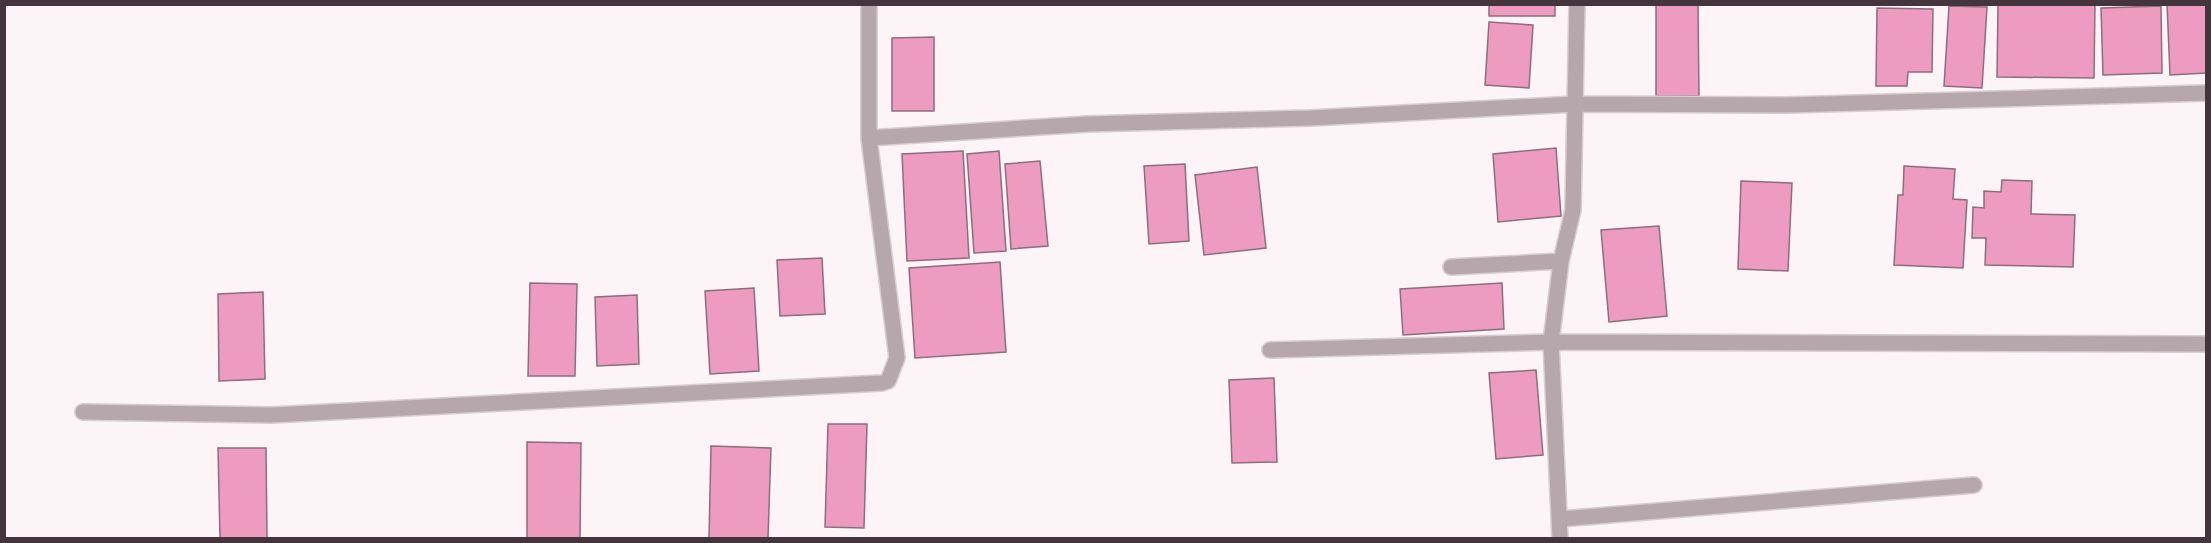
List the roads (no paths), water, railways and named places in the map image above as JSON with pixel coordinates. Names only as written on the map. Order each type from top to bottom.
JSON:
[{"type":"street","points":[[83,412],[272,415],[882,383],[892,375],[897,358],[869,138],[869,4]]},
{"type":"street","points":[[1560,538],[1551,342],[1561,261],[1573,210],[1577,4]]},
{"type":"street","points":[[869,138],[1088,124],[1310,118],[1575,104],[1787,105],[2206,93]]},
{"type":"street","points":[[1451,267],[1561,261]]},
{"type":"street","points":[[1270,350],[1551,342],[2206,344]]},
{"type":"street","points":[[1560,519],[1974,485]]}]
